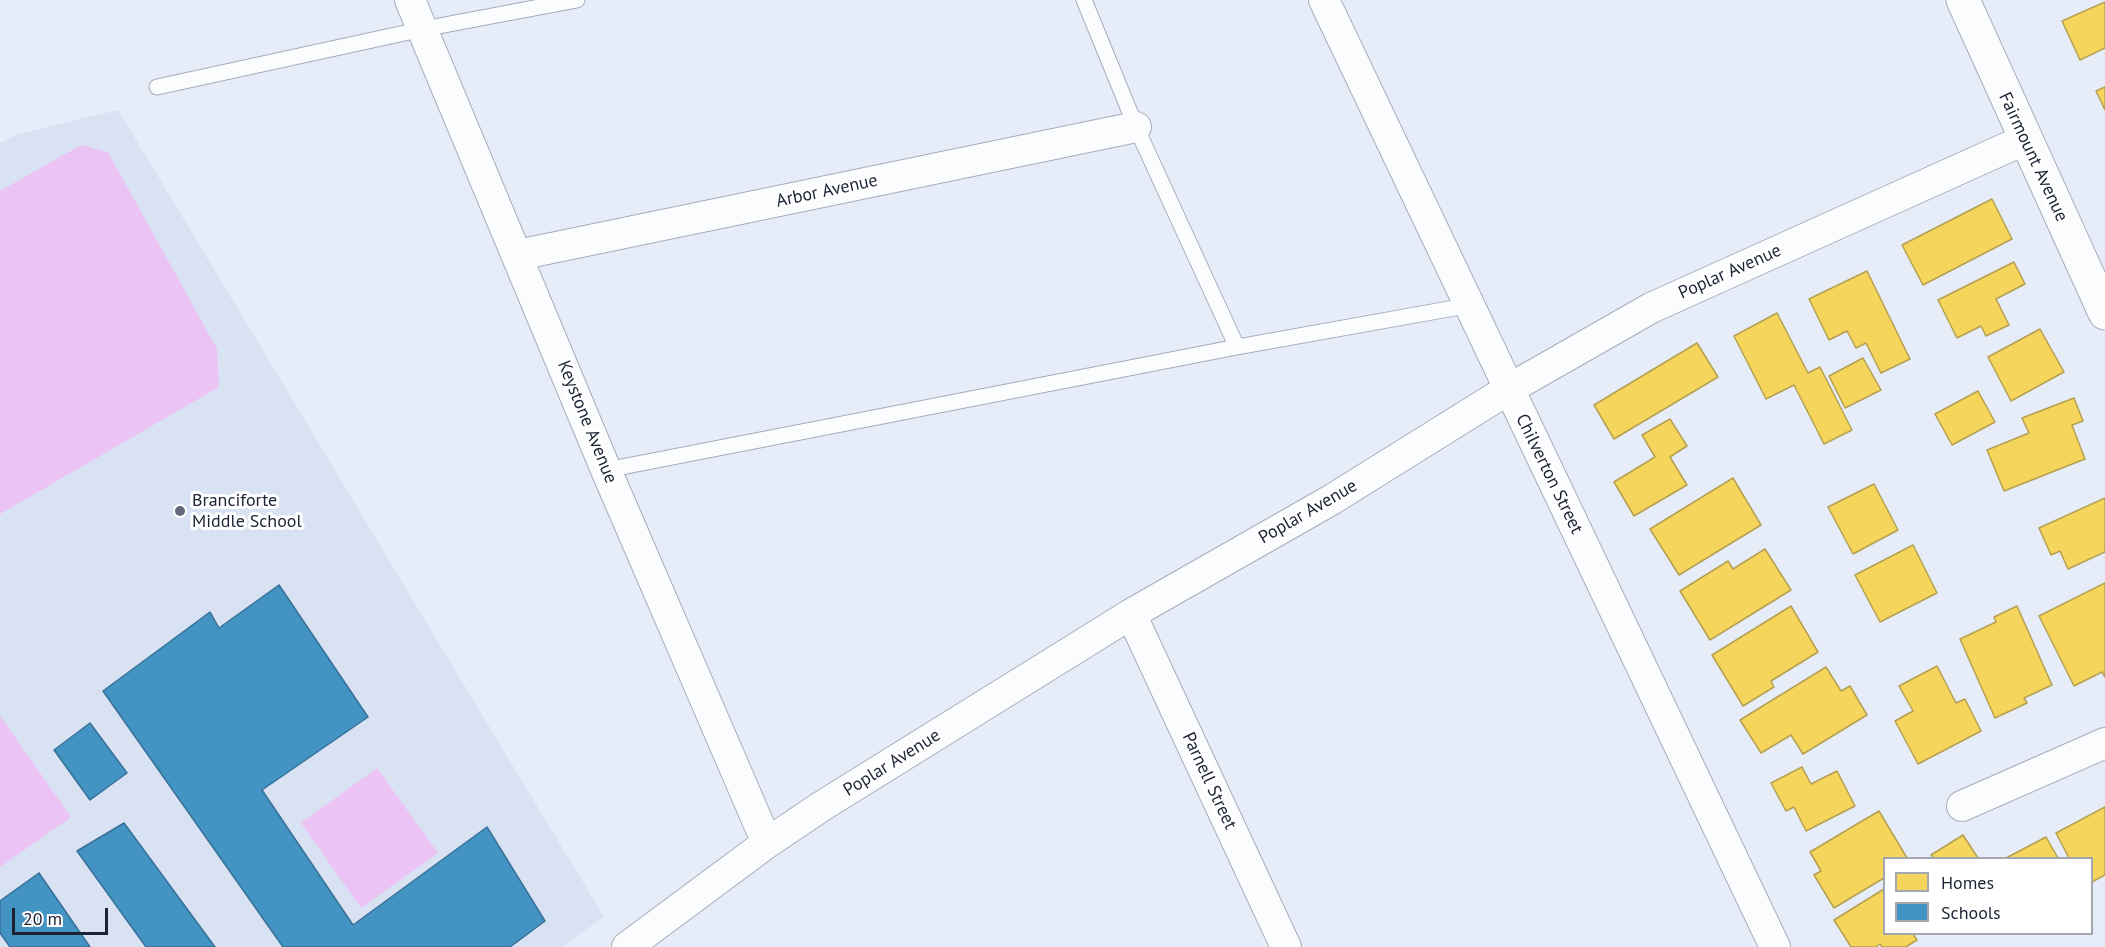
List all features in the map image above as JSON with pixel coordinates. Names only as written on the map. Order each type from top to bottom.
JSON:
[{"type":"street","name":"Keystone Avenue","points":[[410,0],[606,470],[767,843]]},
{"type":"street","name":"Chilverton Street","points":[[1324,0],[1775,947]]},
{"type":"street","name":"Fairmount Avenue","points":[[1963,0],[2024,140],[2105,313]]},
{"type":"street","name":"Arbor Avenue","points":[[518,255],[1136,128]]},
{"type":"street","name":"Poplar Avenue","points":[[627,947],[767,843],[1131,615],[1331,500],[1509,389],[1651,308],[2024,140]]},
{"type":"street","name":"Parnell Street","points":[[1131,615],[1286,947]]},
{"type":"street","points":[[1962,806],[2105,742]]},
{"type":"lane","points":[[157,87],[423,29],[577,0]]},
{"type":"lane","points":[[1084,0],[1136,128],[1237,347]]},
{"type":"lane","points":[[606,470],[1237,347],[1471,305]]},
{"type":"shaded area","name":"Branciforte Middle School","points":[[118,110],[604,917],[562,947],[0,947],[0,143],[18,134]]},
{"type":"shaded area","points":[[81,145],[108,152],[217,349],[219,387],[0,514],[0,191]]},
{"type":"shaded area","points":[[0,716],[71,817],[0,867]]},
{"type":"shaded area","points":[[377,768],[438,853],[361,908],[301,823]]},
{"type":"building: Homes","points":[[2105,2],[2105,48],[2080,60],[2062,21]]},
{"type":"building: Homes","points":[[2105,87],[2105,110],[2096,91]]},
{"type":"building: Homes","points":[[1992,199],[2012,239],[1923,285],[1902,245]]},
{"type":"building: Homes","points":[[2014,262],[2025,284],[1996,299],[2009,325],[1986,336],[1981,326],[1957,338],[1938,300]]},
{"type":"building: Homes","points":[[1867,271],[1910,359],[1881,373],[1866,343],[1856,348],[1847,331],[1829,340],[1809,299]]},
{"type":"building: Homes","points":[[1777,313],[1808,373],[1820,367],[1852,430],[1824,444],[1794,385],[1766,399],[1734,336]]},
{"type":"building: Homes","points":[[2040,329],[2064,372],[2011,401],[1988,357]]},
{"type":"building: Homes","points":[[1697,343],[1718,377],[1614,439],[1594,405]]},
{"type":"building: Homes","points":[[1863,358],[1881,390],[1845,408],[1829,376]]},
{"type":"building: Homes","points":[[1978,391],[1995,422],[1952,445],[1935,414]]},
{"type":"building: Homes","points":[[2074,398],[2083,421],[2072,425],[2085,459],[2004,491],[1987,450],[2029,433],[2022,418]]},
{"type":"building: Homes","points":[[1670,419],[1687,446],[1670,457],[1687,485],[1634,516],[1614,482],[1655,457],[1642,435]]},
{"type":"building: Homes","points":[[1733,478],[1761,525],[1679,575],[1650,529]]},
{"type":"building: Homes","points":[[1874,484],[1898,530],[1853,554],[1828,507]]},
{"type":"building: Homes","points":[[2105,498],[2105,552],[2068,569],[2060,551],[2051,555],[2039,528]]},
{"type":"building: Homes","points":[[1913,545],[1937,593],[1880,622],[1855,575]]},
{"type":"building: Homes","points":[[1765,549],[1791,590],[1710,640],[1680,591],[1728,561],[1733,569]]},
{"type":"building: Homes","points":[[2105,583],[2105,677],[2102,672],[2074,686],[2039,616]]},
{"type":"building: Homes","points":[[1791,606],[1818,652],[1771,681],[1774,687],[1743,706],[1712,655]]},
{"type":"building: Homes","points":[[2017,606],[2052,685],[2024,698],[2027,703],[1995,718],[1960,639],[1996,622],[1994,617]]},
{"type":"building: Homes","points":[[1937,666],[1956,703],[1965,699],[1981,731],[1918,764],[1895,721],[1913,711],[1899,686]]},
{"type":"building: Homes","points":[[1826,667],[1841,691],[1850,686],[1867,715],[1803,754],[1791,735],[1761,753],[1740,720]]},
{"type":"building: Homes","points":[[1802,767],[1811,784],[1837,771],[1855,806],[1806,831],[1794,807],[1786,811],[1771,783]]},
{"type":"building: Homes","points":[[2105,807],[2105,875],[2093,881],[2093,857],[2068,857],[2056,833]]},
{"type":"building: Homes","points":[[1879,811],[1906,857],[1883,857],[1883,879],[1834,908],[1814,875],[1821,871],[1810,852]]},
{"type":"building: Homes","points":[[1963,835],[1977,857],[1933,857],[1931,855]]},
{"type":"building: Homes","points":[[2046,837],[2057,857],[2008,857]]},
{"type":"building: Homes","points":[[1883,890],[1883,935],[1914,935],[1917,940],[1906,947],[1882,947],[1880,944],[1876,947],[1851,947],[1834,920]]},
{"type":"building: Schools","points":[[279,585],[368,717],[262,790],[353,925],[487,827],[545,921],[510,947],[283,947],[103,691],[210,612],[219,628]]},
{"type":"building: Schools","points":[[90,723],[127,773],[90,800],[54,750]]},
{"type":"building: Schools","points":[[124,823],[215,947],[146,947],[77,851]]},
{"type":"building: Schools","points":[[39,873],[90,947],[10,947],[0,933],[0,901]]},
{"type":"place","name":"Branciforte Middle School","points":[[180,511]]}]
